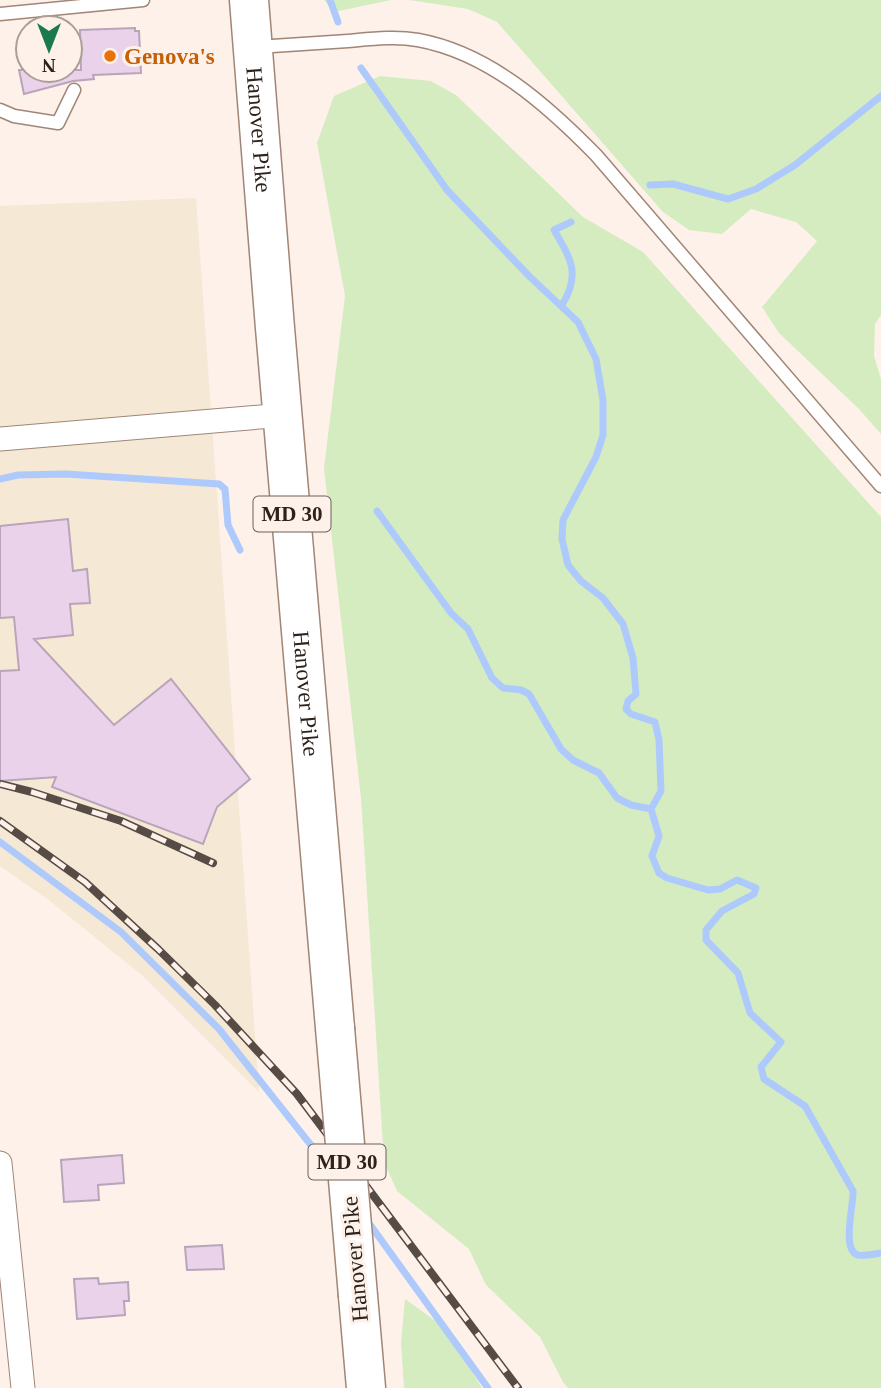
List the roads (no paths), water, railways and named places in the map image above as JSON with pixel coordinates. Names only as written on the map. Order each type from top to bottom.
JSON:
[{"type":"highway","name":"Hanover Pike","points":[[249,0],[366,1388]]},
{"type":"street","points":[[0,439],[284,415]]},
{"type":"street","points":[[0,1163],[23,1388]]},
{"type":"lane","points":[[0,14],[143,0]]},
{"type":"lane","points":[[253,48],[388,37],[416,40],[444,47],[480,62],[527,92],[564,122],[596,155],[881,486]]},
{"type":"lane","points":[[0,110],[14,116],[58,123],[74,90]]},
{"type":"waterway","points":[[330,0],[338,22]]},
{"type":"waterway","points":[[361,68],[447,190],[529,276],[578,322],[596,359],[603,400],[603,435],[596,457],[563,520],[562,539],[568,565],[581,581],[603,598],[623,624],[633,658],[636,694],[628,701],[626,709],[631,714],[655,722],[659,740],[661,791],[651,809],[659,836],[652,856],[659,873],[667,878],[708,890],[720,889],[737,880],[756,888],[754,894],[722,911],[706,930],[706,940],[738,973],[750,1013],[781,1042],[761,1067],[764,1079],[805,1106],[853,1191],[849,1236],[853,1252],[858,1255],[881,1253]]},
{"type":"waterway","points":[[650,185],[673,184],[728,199],[756,189],[795,165],[881,96]]},
{"type":"waterway","points":[[562,305],[571,284],[572,267],[554,230],[571,222]]},
{"type":"waterway","points":[[0,479],[18,475],[66,474],[219,484],[225,489],[228,525],[240,550]]},
{"type":"waterway","points":[[377,511],[451,613],[468,629],[492,678],[503,688],[529,694],[561,749],[573,760],[599,773],[617,798],[631,805],[651,809]]},
{"type":"waterway","points":[[0,842],[121,932],[219,1029],[333,1173]]},
{"type":"waterway","points":[[366,1219],[488,1388]]},
{"type":"railway","points":[[0,784],[121,821],[213,863]]},
{"type":"railway","points":[[0,821],[85,882],[158,949],[215,1005],[297,1094],[518,1388]]},
{"type":"place","name":"Genova's","points":[[110,56]]}]
